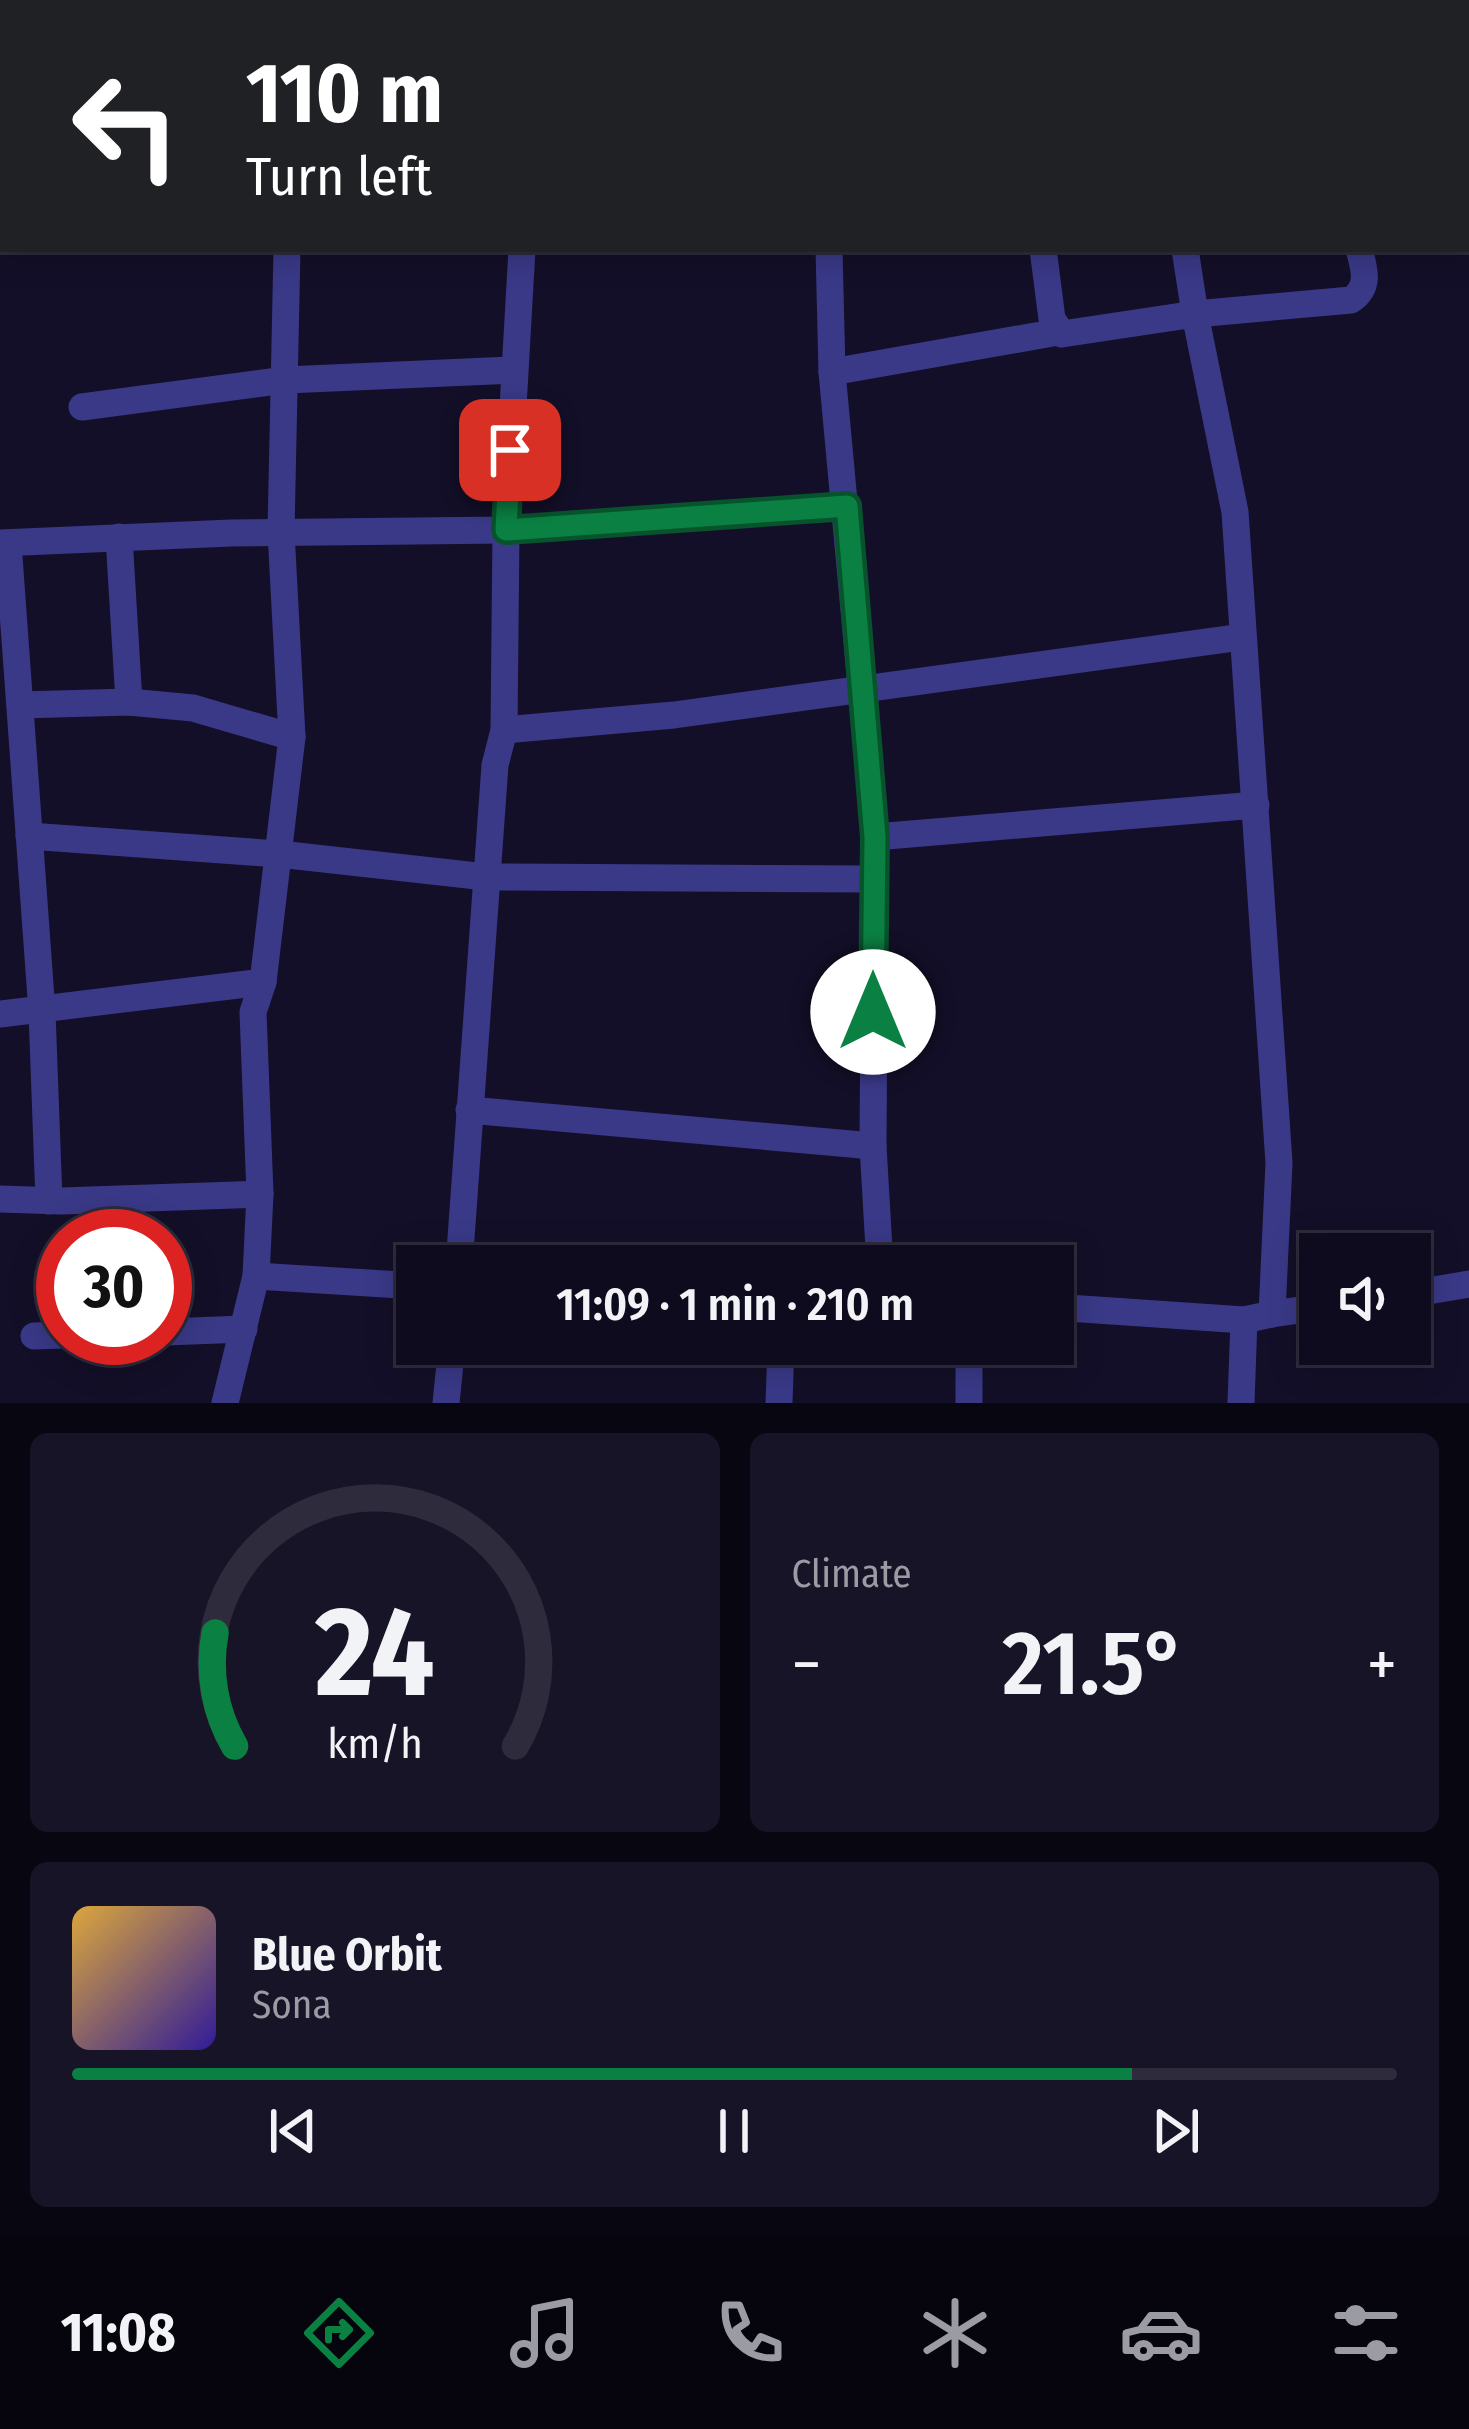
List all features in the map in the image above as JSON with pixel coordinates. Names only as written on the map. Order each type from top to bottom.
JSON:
[{"type":"street","points":[[225,1403],[256,1276],[260,1194],[253,1012],[263,982],[292,736],[281,532],[287,252]]},
{"type":"street","points":[[460,1245],[495,765],[504,730],[506,530],[522,252]]},
{"type":"street","points":[[830,252],[832,372],[875,837],[873,1146],[879,1245]]},
{"type":"street","points":[[1043,252],[1058,332]]},
{"type":"street","points":[[1185,252],[1235,512],[1279,1163],[1241,1403]]},
{"type":"street","points":[[832,372],[932,358],[1058,332],[1351,299],[1359,295],[1366,274],[1360,252]]},
{"type":"street","points":[[82,407],[286,380],[513,370]]},
{"type":"street","points":[[50,1201],[42,1012],[4,543],[281,532],[506,530],[847,506]]},
{"type":"street","points":[[119,537],[129,702]]},
{"type":"street","points":[[504,730],[674,715],[1242,637]]},
{"type":"street","points":[[20,705],[129,702],[193,707],[292,736]]},
{"type":"street","points":[[875,837],[1256,806]]},
{"type":"street","points":[[29,836],[279,854],[486,878],[873,879]]},
{"type":"street","points":[[0,1014],[263,982]]},
{"type":"street","points":[[469,1110],[873,1146]]},
{"type":"street","points":[[0,1199],[260,1194]]},
{"type":"street","points":[[256,1276],[396,1285]]},
{"type":"street","points":[[1431,1290],[1469,1284]]},
{"type":"street","points":[[1074,1308],[1258,1317],[1299,1310]]},
{"type":"street","points":[[192,1331],[244,1330]]},
{"type":"street","points":[[446,1403],[450,1365]]},
{"type":"street","points":[[779,1403],[780,1365]]},
{"type":"street","points":[[969,1365],[969,1403]]},
{"type":"route","points":[[510,450],[506,530],[847,506],[875,837],[873,1012]]}]
